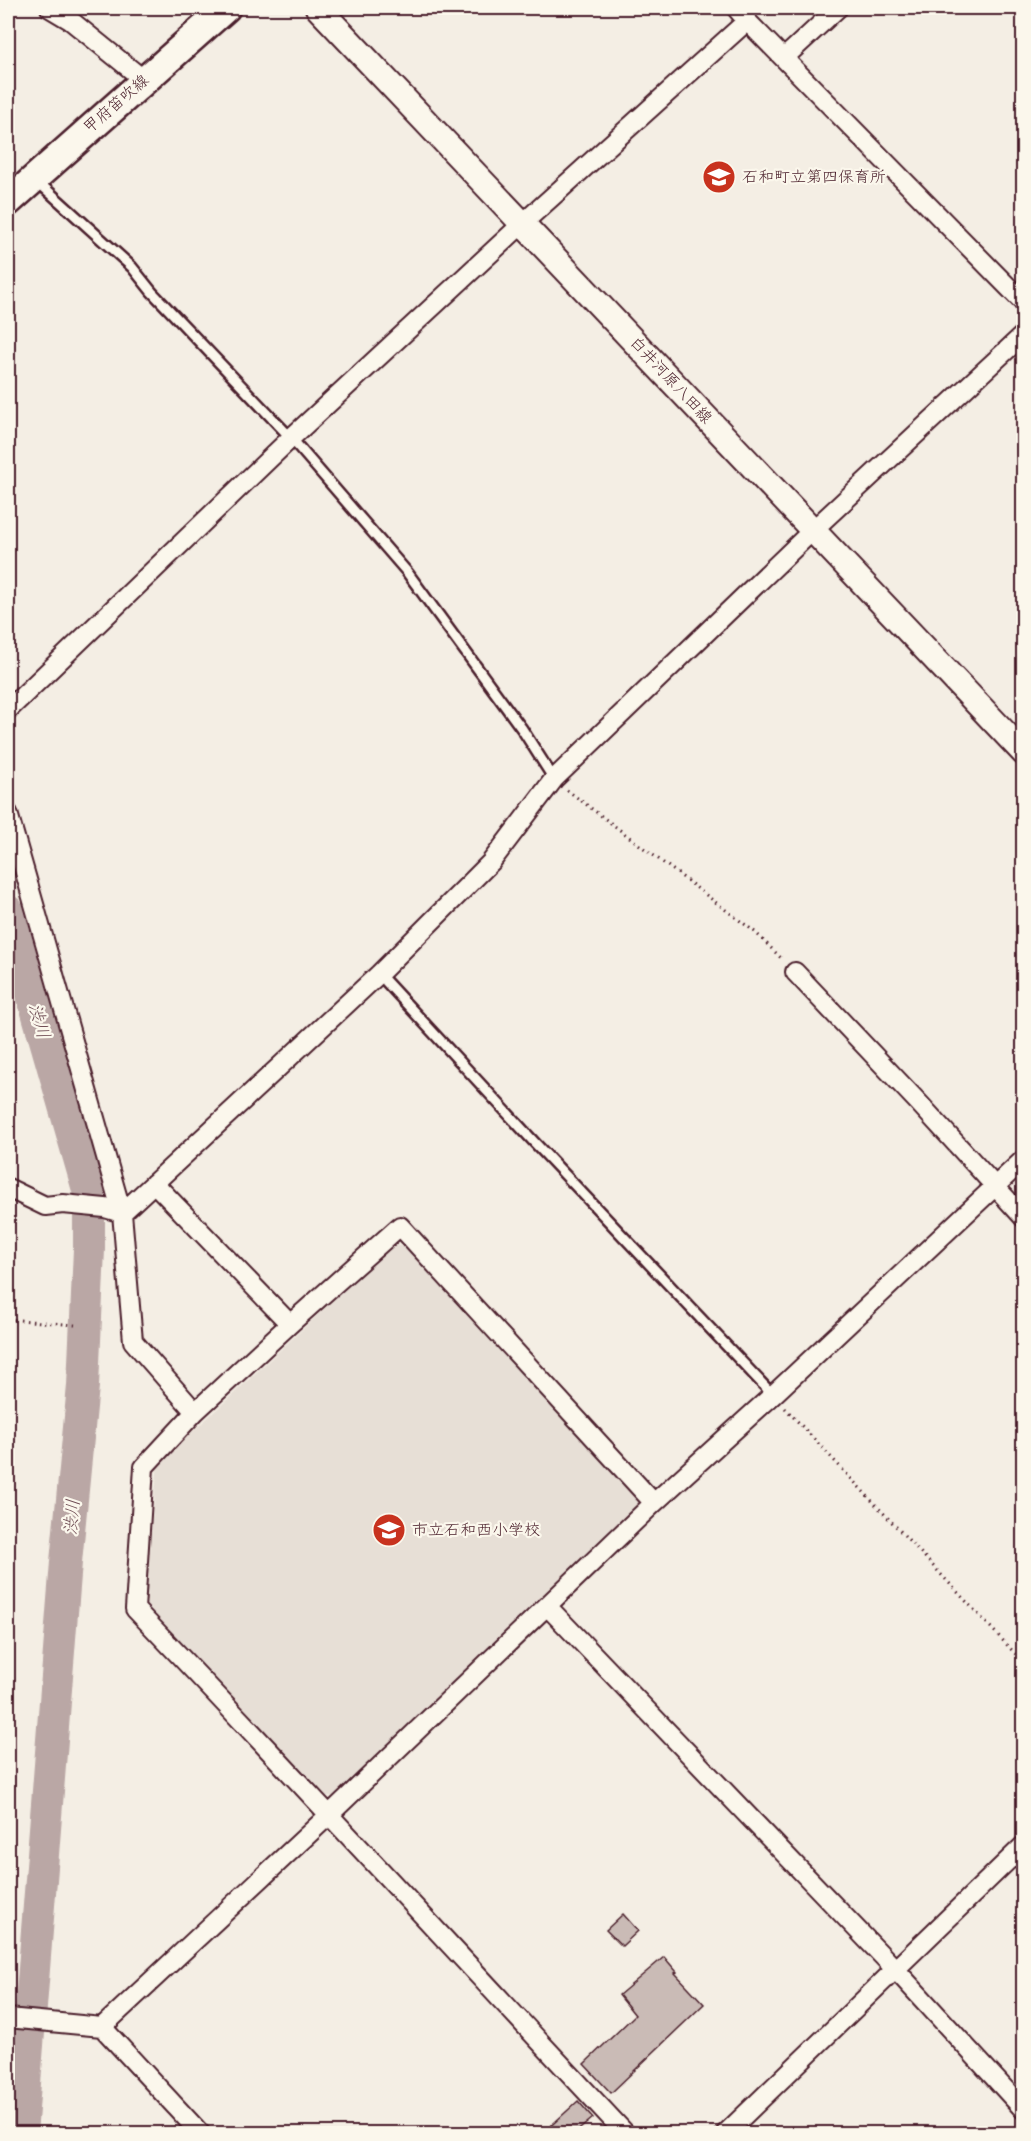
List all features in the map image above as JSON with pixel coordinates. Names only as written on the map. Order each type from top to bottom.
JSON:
[{"type":"main road","name":"甲府笛吹線","points":[[8,202],[226,8]]},
{"type":"main road","name":"白井河原八田線","points":[[318,8],[1023,753]]},
{"type":"street","points":[[50,8],[70,20],[144,80]]},
{"type":"street","points":[[784,58],[838,8]]},
{"type":"street","points":[[8,710],[291,438],[522,224],[741,14],[1023,303]]},
{"type":"street","points":[[8,1188],[45,1206],[63,1204],[113,1210],[154,1183],[379,974],[491,862],[554,779],[813,530],[1023,334]]},
{"type":"street","points":[[8,813],[113,1210],[132,1341],[195,1412]]},
{"type":"street","points":[[795,972],[918,1102],[1023,1218]]},
{"type":"street","points":[[102,2027],[328,1816],[654,1503],[1023,1159]]},
{"type":"street","points":[[154,1183],[290,1324]]},
{"type":"street","points":[[626,2133],[135,1609],[144,1467],[195,1412],[400,1226],[654,1503]]},
{"type":"street","points":[[547,1606],[895,1969],[1023,2110]]},
{"type":"street","points":[[725,2133],[1023,1845]]},
{"type":"street","points":[[13,2018],[102,2027],[201,2133]]},
{"type":"lane","points":[[33,178],[132,267],[152,292],[291,438],[407,572],[522,729],[554,779]]},
{"type":"lane","points":[[379,974],[772,1395]]},
{"type":"path","points":[[554,779],[755,932],[795,972]]},
{"type":"path","points":[[8,1319],[75,1325]]},
{"type":"path","points":[[772,1395],[1023,1663]]},
{"type":"shaded area","points":[[393,1245],[407,1245],[639,1499],[638,1511],[337,1796],[325,1796],[143,1602],[158,1464]]},
{"type":"building","points":[[623,1914],[638,1931],[622,1946],[606,1930]]},
{"type":"building","points":[[664,1957],[677,1972],[675,1973],[704,2004],[611,2093],[584,2064],[635,2015],[619,1995]]},
{"type":"building","points":[[578,2101],[593,2118],[575,2133],[543,2133]]},
{"type":"waterway","name":"渋川","points":[[8,911],[89,1193],[83,1386],[66,1562],[21,2134]]},
{"type":"place","name":"石和町立第四保育所","points":[[719,177]]},
{"type":"place","name":"市立石和西小学校","points":[[389,1530]]}]
